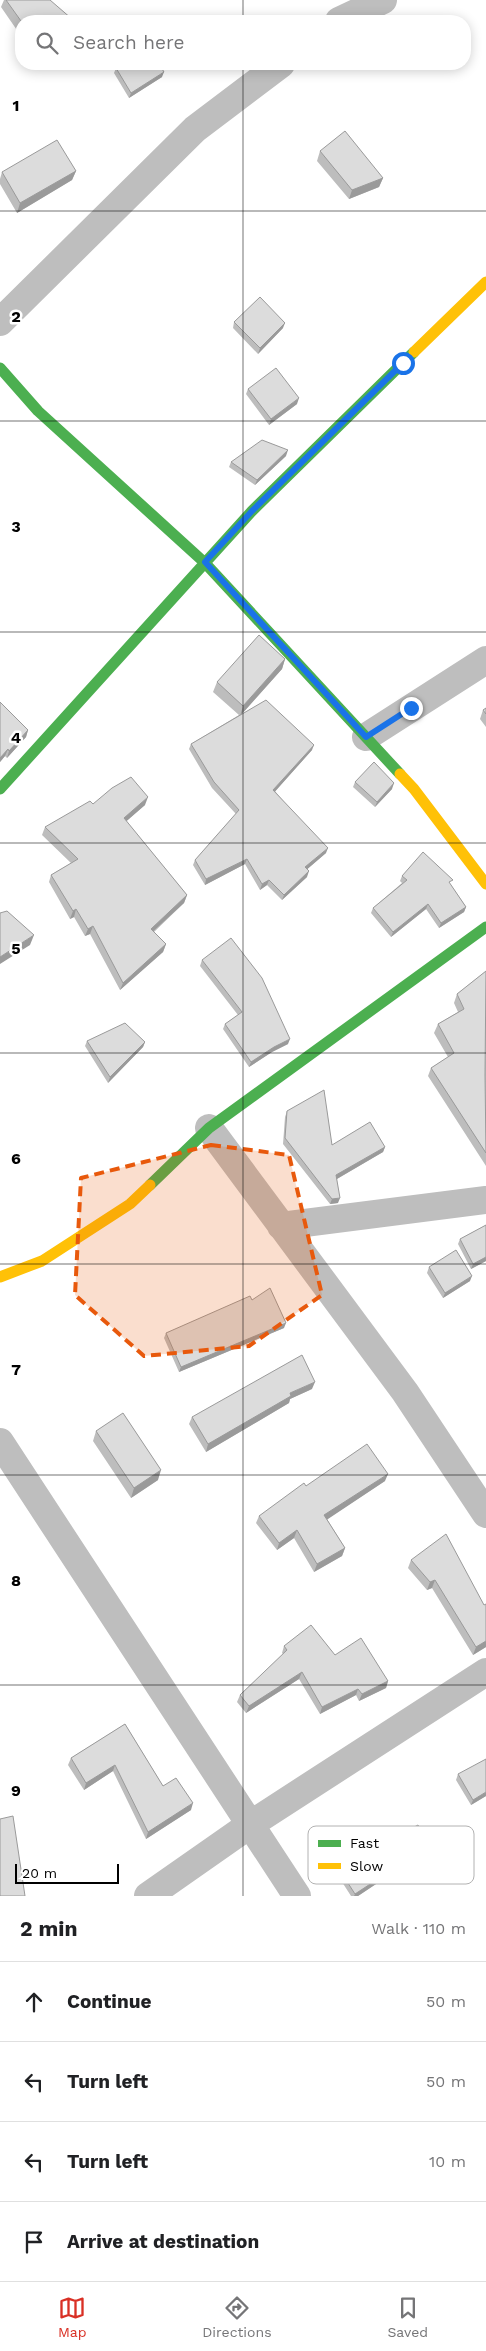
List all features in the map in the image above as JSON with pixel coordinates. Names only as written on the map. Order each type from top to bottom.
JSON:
[{"type":"street","points":[[352,15],[383,0]]},
{"type":"street","points":[[0,322],[195,129],[273,70]]},
{"type":"street","points":[[0,789],[252,511],[486,282]]},
{"type":"street","points":[[0,368],[38,411],[205,562],[414,789],[486,884]]},
{"type":"street","points":[[366,737],[486,660]]},
{"type":"street","points":[[0,1277],[42,1261],[130,1204],[208,1128],[486,927]]},
{"type":"street","points":[[208,1128],[405,1392],[486,1514]]},
{"type":"street","points":[[282,1226],[486,1200]]},
{"type":"street","points":[[0,1442],[297,1896]]},
{"type":"street","points":[[148,1896],[251,1824],[486,1672]]},
{"type":"highlighted area","points":[[211,1145],[289,1155],[322,1295],[249,1346],[144,1356],[75,1295],[81,1178]]},
{"type":"building","points":[[6,0],[50,0],[67,15],[17,15]]},
{"type":"building","points":[[117,70],[163,70],[164,72],[131,93]]},
{"type":"building","points":[[345,131],[383,178],[352,190],[320,151]]},
{"type":"building","points":[[57,140],[76,171],[20,203],[2,172]]},
{"type":"building","points":[[260,297],[285,323],[260,348],[234,322]]},
{"type":"building","points":[[276,368],[299,398],[271,419],[248,389]]},
{"type":"building","points":[[262,440],[288,450],[257,480],[231,462]]},
{"type":"building","points":[[259,635],[285,659],[243,706],[217,682]]},
{"type":"building","points":[[266,700],[314,745],[273,790],[328,848],[305,867],[309,871],[284,895],[269,880],[262,884],[247,859],[206,879],[195,860],[239,810],[214,782],[191,744]]},
{"type":"building","points":[[0,702],[28,730],[0,758]]},
{"type":"building","points":[[374,762],[394,783],[377,802],[355,782]]},
{"type":"building","points":[[131,777],[148,797],[124,818],[187,895],[151,929],[166,944],[123,983],[93,926],[88,929],[76,909],[73,911],[51,875],[78,859],[45,827],[90,801],[93,804],[112,788]]},
{"type":"building","points":[[423,852],[453,880],[449,882],[466,907],[441,923],[428,904],[393,932],[373,908],[407,880],[402,876]]},
{"type":"building","points":[[7,911],[34,935],[0,957],[0,913]]},
{"type":"building","points":[[231,938],[262,978],[290,1039],[251,1062],[225,1024],[242,1012],[202,960]]},
{"type":"building","points":[[486,971],[486,1153],[431,1068],[454,1053],[438,1024],[464,1009],[457,994]]},
{"type":"building","points":[[125,1023],[145,1042],[110,1077],[87,1041]]},
{"type":"building","points":[[324,1090],[332,1145],[370,1122],[385,1147],[336,1175],[340,1198],[332,1199],[285,1138],[287,1111]]},
{"type":"building","points":[[486,1225],[486,1257],[473,1264],[460,1239]]},
{"type":"building","points":[[456,1250],[472,1276],[445,1293],[429,1267]]},
{"type":"building","points":[[270,1288],[286,1323],[181,1367],[166,1333],[250,1296],[252,1300]]},
{"type":"building","points":[[302,1355],[315,1382],[290,1393],[291,1396],[208,1444],[192,1417]]},
{"type":"building","points":[[123,1413],[161,1470],[134,1488],[96,1431]]},
{"type":"building","points":[[367,1444],[388,1474],[324,1515],[345,1548],[317,1564],[297,1530],[279,1543],[259,1516],[304,1483],[306,1486]]},
{"type":"building","points":[[446,1534],[484,1605],[486,1604],[486,1641],[476,1647],[435,1580],[430,1582],[411,1560]]},
{"type":"building","points":[[311,1625],[335,1655],[361,1638],[388,1681],[362,1694],[358,1689],[322,1707],[302,1672],[249,1706],[240,1695],[287,1650],[284,1646]]},
{"type":"building","points":[[125,1724],[163,1786],[176,1778],[193,1803],[148,1832],[115,1765],[86,1783],[71,1758]]},
{"type":"building","points":[[486,1759],[486,1792],[473,1800],[458,1774]]},
{"type":"building","points":[[13,1816],[25,1896],[0,1896],[0,1819]]},
{"type":"building","points":[[349,1884],[370,1884],[355,1894]]},
{"type":"traffic: fast","points":[[0,789],[252,511],[414,352]]},
{"type":"traffic: fast","points":[[0,368],[38,411],[205,563],[400,774]]},
{"type":"traffic: fast","points":[[150,1185],[209,1128],[486,927]]},
{"type":"traffic: slow","points":[[414,352],[486,282]]},
{"type":"traffic: slow","points":[[400,774],[414,789],[486,884]]},
{"type":"traffic: slow","points":[[0,1277],[42,1261],[130,1204],[150,1185]]},
{"type":"route","points":[[403,363],[252,511],[205,562],[366,737],[411,708]]}]
